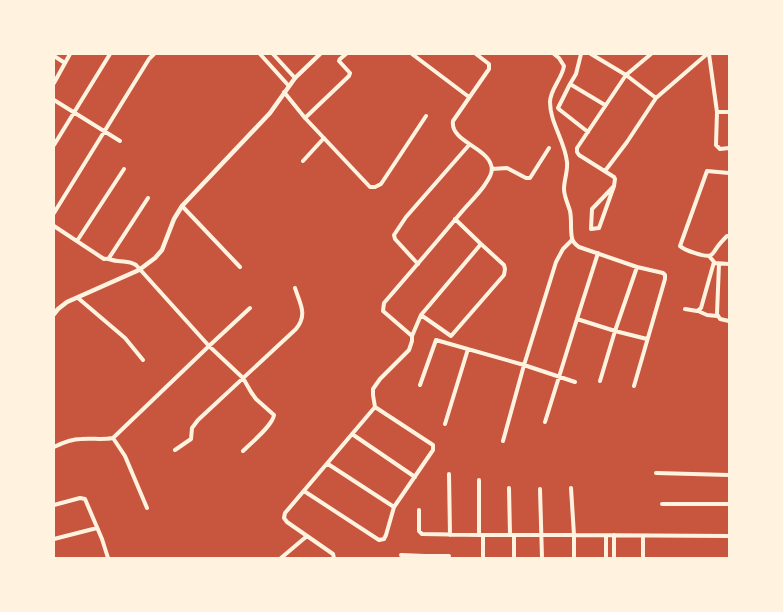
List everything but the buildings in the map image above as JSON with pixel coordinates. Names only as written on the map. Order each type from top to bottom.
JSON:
[{"type":"street","points":[[54,83],[70,54]]},
{"type":"street","points":[[54,145],[110,54]]},
{"type":"street","points":[[54,213],[149,59],[154,54]]},
{"type":"street","points":[[260,54],[288,86]]},
{"type":"street","points":[[273,54],[295,78]]},
{"type":"street","points":[[54,314],[61,307],[78,298],[139,270],[155,258],[164,245],[174,219],[182,206],[265,118],[295,78],[320,54]]},
{"type":"street","points":[[305,118],[349,76],[350,73],[339,61],[346,54]]},
{"type":"street","points":[[412,54],[469,97]]},
{"type":"street","points":[[412,336],[383,311],[384,303],[483,188],[491,174],[490,161],[486,156],[469,144],[452,127],[453,121],[490,67],[487,62],[476,54]]},
{"type":"street","points":[[554,54],[564,66],[562,74],[552,92],[550,103],[566,154],[567,172],[564,188],[570,210],[572,240],[579,247],[665,275],[634,386]]},
{"type":"street","points":[[581,54],[576,74],[558,108],[588,132]]},
{"type":"street","points":[[590,54],[626,75],[656,98]]},
{"type":"street","points":[[614,186],[592,209],[591,229],[599,228],[614,186],[615,180],[614,177],[579,155],[577,152],[578,148],[626,75],[651,54]]},
{"type":"street","points":[[605,172],[656,98],[708,54]]},
{"type":"street","points":[[708,54],[717,112],[716,145],[720,149],[729,148]]},
{"type":"street","points":[[54,56],[65,63]]},
{"type":"street","points":[[570,84],[605,105]]},
{"type":"street","points":[[284,92],[305,118],[370,187],[381,184],[426,116]]},
{"type":"street","points":[[54,100],[120,141]]},
{"type":"street","points":[[717,112],[729,112]]},
{"type":"street","points":[[303,161],[324,138]]},
{"type":"street","points":[[418,264],[395,239],[394,235],[406,217],[469,144]]},
{"type":"street","points":[[492,169],[506,168],[526,178],[530,178],[549,148]]},
{"type":"street","points":[[77,241],[124,168]]},
{"type":"street","points":[[717,316],[716,263],[710,256],[683,250],[680,244],[707,171],[729,173]]},
{"type":"street","points":[[108,258],[148,198]]},
{"type":"street","points":[[182,206],[240,267]]},
{"type":"street","points":[[421,315],[450,336],[504,275],[506,269],[504,265],[455,219]]},
{"type":"street","points":[[54,226],[104,259],[130,262],[136,265],[209,346],[243,378],[256,399],[274,415],[274,419],[269,426],[243,450]]},
{"type":"street","points":[[710,256],[728,236],[729,230]]},
{"type":"street","points":[[503,441],[556,262],[563,249],[572,240]]},
{"type":"street","points":[[304,491],[378,540],[384,539],[394,507],[433,450],[433,446],[375,407],[373,389],[380,379],[409,350],[412,336],[421,315],[481,244]]},
{"type":"street","points":[[545,422],[598,253]]},
{"type":"street","points":[[716,263],[729,264]]},
{"type":"street","points":[[697,311],[704,302],[716,263]]},
{"type":"street","points":[[600,381],[637,267]]},
{"type":"street","points":[[175,450],[190,440],[195,423],[300,325],[303,313],[295,288]]},
{"type":"street","points":[[78,298],[125,338],[143,360]]},
{"type":"street","points":[[54,447],[68,441],[81,439],[99,440],[113,438],[250,308]]},
{"type":"street","points":[[685,309],[717,316],[720,319],[729,321]]},
{"type":"street","points":[[577,319],[647,339]]},
{"type":"street","points":[[420,385],[436,340],[524,365],[575,382]]},
{"type":"street","points":[[445,424],[468,349]]},
{"type":"street","points":[[334,558],[332,554],[287,522],[284,516],[375,407]]},
{"type":"street","points":[[352,434],[414,477]]},
{"type":"street","points":[[113,438],[125,456],[148,508]]},
{"type":"street","points":[[328,464],[394,507]]},
{"type":"street","points":[[656,473],[729,475]]},
{"type":"street","points":[[449,474],[450,535]]},
{"type":"street","points":[[479,480],[483,558]]},
{"type":"street","points":[[509,488],[514,558]]},
{"type":"street","points":[[571,488],[574,558]]},
{"type":"street","points":[[540,489],[542,558]]},
{"type":"street","points":[[54,505],[80,498],[85,499],[108,558]]},
{"type":"street","points":[[662,504],[729,504]]},
{"type":"street","points":[[419,510],[420,533],[450,535],[729,536]]},
{"type":"street","points":[[54,539],[97,528]]},
{"type":"street","points":[[614,535],[614,558]]},
{"type":"street","points":[[281,558],[307,536]]},
{"type":"street","points":[[606,536],[606,558]]},
{"type":"street","points":[[643,536],[643,558]]},
{"type":"street","points":[[401,555],[449,556]]}]
